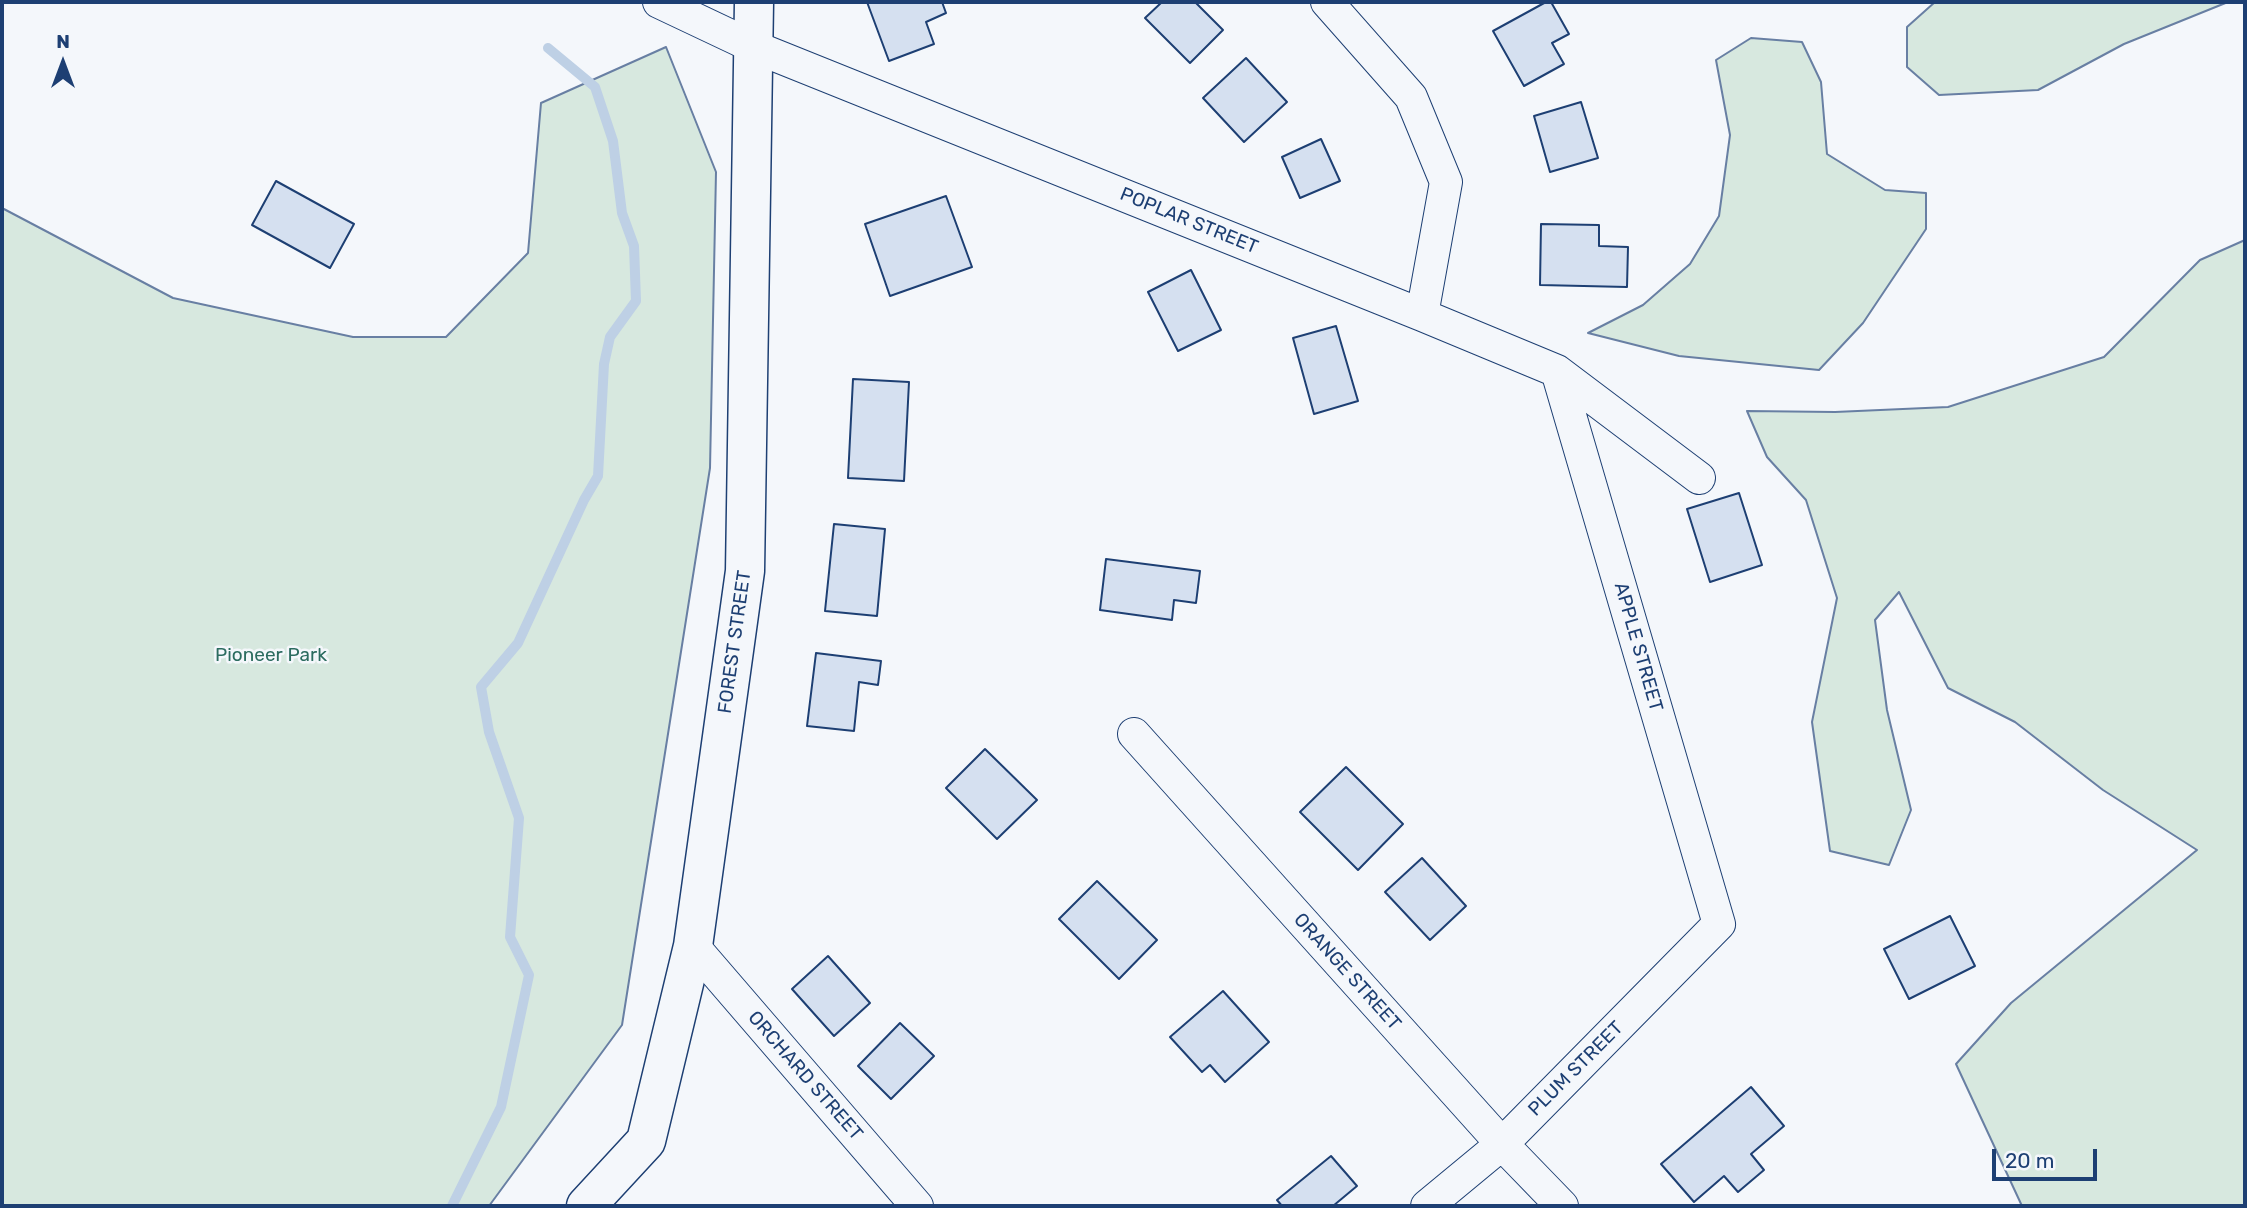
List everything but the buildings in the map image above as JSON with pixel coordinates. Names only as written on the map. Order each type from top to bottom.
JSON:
[{"type":"street","name":"POPLAR STREET","points":[[659,2],[752,46],[1557,371],[1699,478]]},
{"type":"street","name":"FOREST STREET","points":[[598,1201],[646,1141],[693,946],[745,571],[754,2]]},
{"type":"street","points":[[1326,2],[1411,97],[1446,182],[1422,315]]},
{"type":"street","name":"APPLE STREET","points":[[1557,371],[1719,924]]},
{"type":"street","name":"ORANGE STREET","points":[[1134,734],[1502,1144],[1562,1206]]},
{"type":"street","name":"PLUM STREET","points":[[1427,1206],[1502,1144],[1719,924]]},
{"type":"street","name":"ORCHARD STREET","points":[[693,946],[917,1206]]},
{"type":"green space","points":[[1935,2],[2228,2],[2124,44],[2038,90],[1939,95],[1907,67],[1907,27]]},
{"type":"green space","points":[[1751,38],[1802,42],[1821,82],[1827,154],[1885,190],[1926,193],[1926,229],[1863,323],[1819,370],[1679,356],[1588,333],[1643,305],[1690,264],[1719,216],[1730,135],[1716,60]]},
{"type":"green space","name":"Pioneer Park","points":[[666,47],[716,172],[710,468],[622,1025],[489,1206],[2,1206],[2,208],[173,298],[353,337],[446,337],[528,253],[541,103]]},
{"type":"green space","points":[[2245,240],[2245,1206],[2022,1206],[1956,1064],[2011,1003],[2197,850],[2103,790],[2015,722],[1948,688],[1899,592],[1875,620],[1887,710],[1911,810],[1889,865],[1830,851],[1812,722],[1837,598],[1806,500],[1767,457],[1747,411],[1835,412],[1948,407],[2104,357],[2200,260]]},
{"type":"waterway","points":[[452,1206],[501,1107],[529,975],[510,937],[519,818],[489,732],[481,687],[518,643],[584,500],[598,476],[604,364],[610,337],[636,301],[634,246],[622,213],[613,141],[595,87],[548,48]]}]
